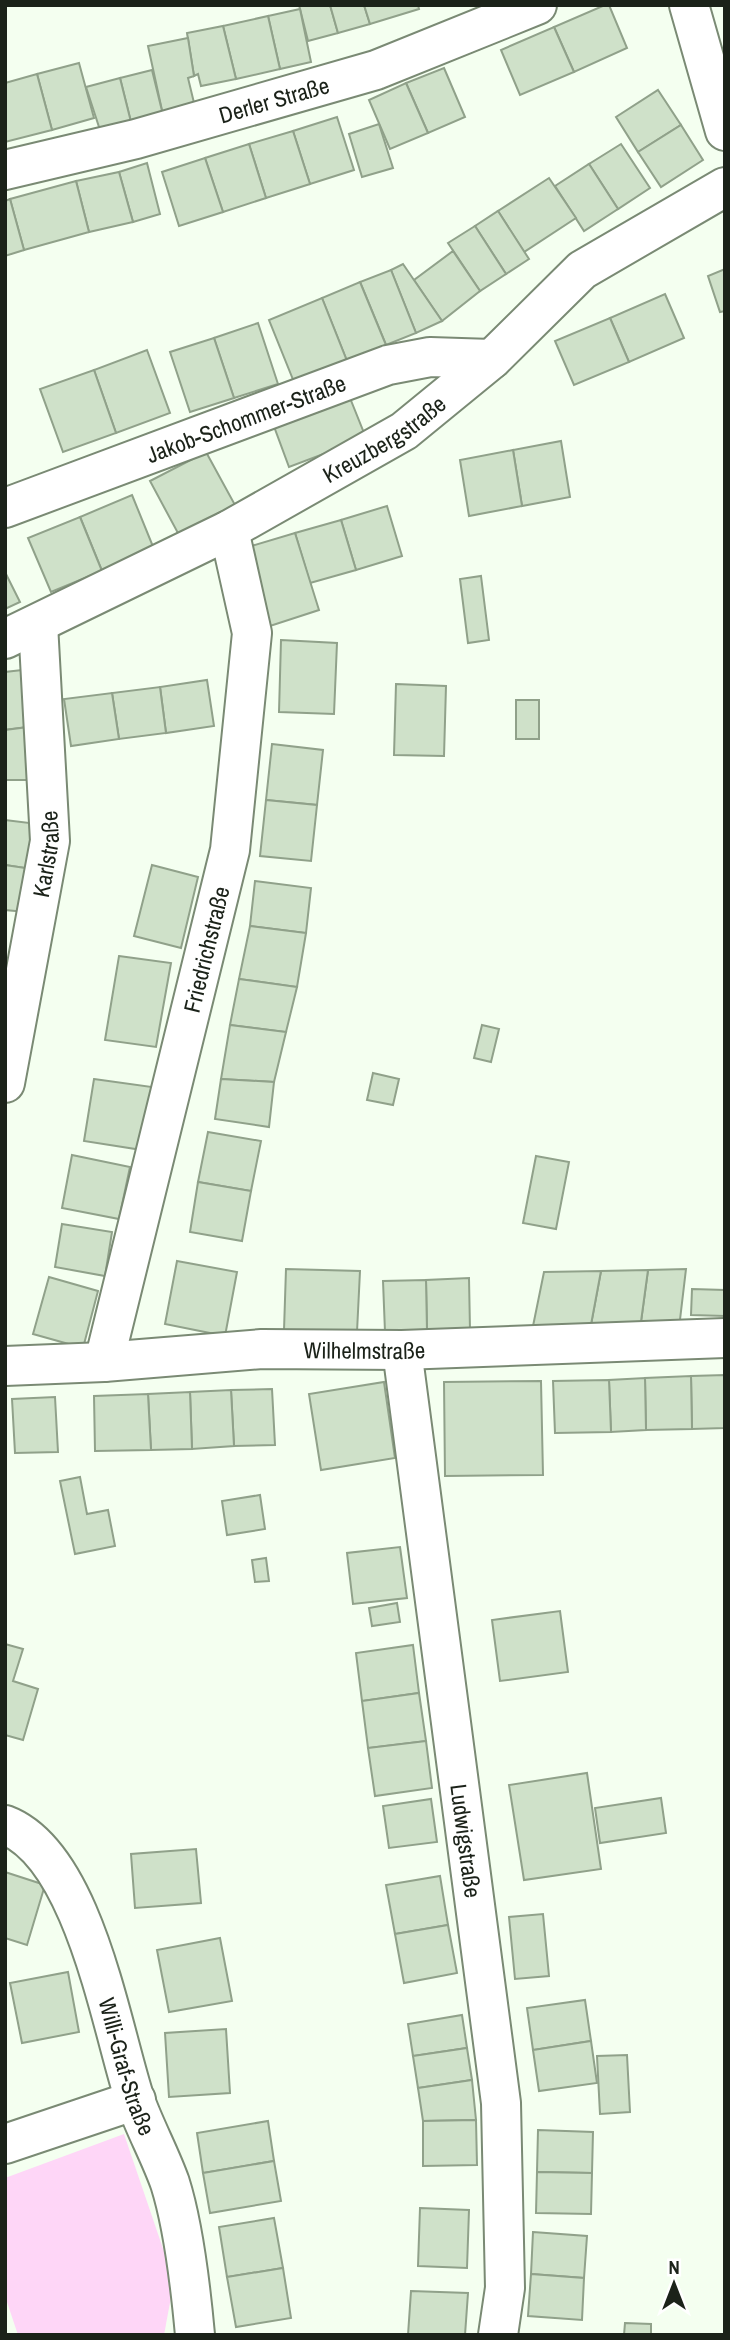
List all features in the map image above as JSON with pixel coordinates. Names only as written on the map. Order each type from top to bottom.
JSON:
[{"type":"street","name":"Derler Straße","points":[[5,170],[136,139],[376,70],[537,5]]},
{"type":"street","points":[[690,5],[725,131]]},
{"type":"street","name":"Kreuzbergstraße","points":[[22,631],[229,530],[404,431],[492,359],[582,270],[725,187]]},
{"type":"street","name":"Jakob-Schommer-Straße","points":[[5,508],[388,365],[430,357],[492,359]]},
{"type":"street","name":"Friedrichstraße","points":[[104,1362],[230,850],[252,633],[229,530]]},
{"type":"street","name":"Karlstraße","points":[[5,1083],[50,841],[22,631]]},
{"type":"street","name":"Wilhelmstraße","points":[[5,1366],[104,1362],[262,1349],[402,1350],[725,1338]]},
{"type":"street","name":"Ludwigstraße","points":[[402,1350],[501,2104],[505,2288],[498,2335]]},
{"type":"street","name":"Willi-Graf-Straße","points":[[5,1825],[22,1831],[63,1882],[101,1973],[135,2100],[170,2184],[192,2304],[195,2335]]},
{"type":"street","points":[[5,2144],[135,2100]]},
{"type":"shaded area","points":[[124,2134],[174,2281],[164,2335],[18,2335],[5,2296],[5,2178]]},
{"type":"building","points":[[299,5],[330,5],[338,33],[308,41]]},
{"type":"building","points":[[330,5],[364,5],[370,24],[338,33]]},
{"type":"building","points":[[364,5],[418,5],[419,9],[370,24]]},
{"type":"building","points":[[609,5],[627,48],[574,72],[554,27]]},
{"type":"building","points":[[300,9],[311,62],[280,69],[268,16]]},
{"type":"building","points":[[268,16],[280,69],[236,79],[223,26]]},
{"type":"building","points":[[223,26],[236,79],[201,86],[198,74],[194,76],[187,33]]},
{"type":"building","points":[[554,27],[574,72],[520,95],[501,50]]},
{"type":"building","points":[[188,38],[194,76],[188,78],[195,107],[163,115],[148,46]]},
{"type":"building","points":[[79,63],[94,118],[52,130],[37,74]]},
{"type":"building","points":[[444,68],[465,117],[428,133],[406,83]]},
{"type":"building","points":[[152,70],[163,115],[131,122],[120,78]]},
{"type":"building","points":[[37,74],[52,130],[5,142],[5,83]]},
{"type":"building","points":[[120,78],[131,122],[100,130],[86,87]]},
{"type":"building","points":[[406,83],[428,133],[390,149],[369,100]]},
{"type":"building","points":[[658,90],[681,125],[638,152],[616,117]]},
{"type":"building","points":[[337,117],[354,170],[310,184],[293,131]]},
{"type":"building","points":[[379,124],[393,168],[362,177],[349,134]]},
{"type":"building","points":[[681,125],[703,160],[661,187],[638,152]]},
{"type":"building","points":[[293,131],[310,184],[266,198],[249,144]]},
{"type":"building","points":[[249,144],[266,198],[223,212],[205,158]]},
{"type":"building","points":[[621,144],[650,188],[618,209],[589,164]]},
{"type":"building","points":[[205,158],[223,212],[179,226],[162,172]]},
{"type":"building","points":[[147,163],[160,214],[133,222],[119,172]]},
{"type":"building","points":[[589,164],[618,209],[584,231],[555,186]]},
{"type":"building","points":[[119,172],[133,222],[89,232],[76,181]]},
{"type":"building","points":[[549,178],[576,218],[524,252],[498,211]]},
{"type":"building","points":[[76,181],[89,232],[24,250],[10,199]]},
{"type":"building","points":[[10,199],[24,250],[5,256],[5,201]]},
{"type":"building","points":[[498,211],[529,259],[506,274],[475,226]]},
{"type":"building","points":[[475,226],[506,274],[480,291],[448,243]]},
{"type":"building","points":[[453,251],[480,291],[442,321],[414,280]]},
{"type":"building","points":[[403,264],[442,321],[416,333],[391,270]]},
{"type":"building","points":[[725,269],[725,311],[720,312],[708,276]]},
{"type":"building","points":[[391,270],[416,333],[386,345],[360,282]]},
{"type":"building","points":[[360,282],[386,345],[347,361],[322,298]]},
{"type":"building","points":[[665,294],[684,338],[629,362],[610,318]]},
{"type":"building","points":[[322,298],[347,361],[294,382],[269,320]]},
{"type":"building","points":[[610,318],[629,362],[574,385],[555,341]]},
{"type":"building","points":[[258,323],[278,384],[234,398],[214,338]]},
{"type":"building","points":[[214,338],[234,398],[190,412],[170,352]]},
{"type":"building","points":[[147,350],[170,413],[116,433],[94,370]]},
{"type":"building","points":[[94,370],[116,433],[63,452],[40,389]]},
{"type":"building","points":[[348,393],[366,438],[289,467],[272,421]]},
{"type":"building","points":[[561,441],[570,497],[522,506],[513,450]]},
{"type":"building","points":[[513,450],[522,506],[469,516],[460,460]]},
{"type":"building","points":[[206,452],[235,505],[179,535],[150,481]]},
{"type":"building","points":[[132,495],[154,549],[102,571],[80,517]]},
{"type":"building","points":[[387,506],[402,556],[356,570],[341,520]]},
{"type":"building","points":[[80,517],[102,571],[51,592],[28,538]]},
{"type":"building","points":[[341,520],[356,570],[310,583],[295,533]]},
{"type":"building","points":[[295,533],[319,610],[270,626],[248,547]]},
{"type":"building","points":[[5,572],[20,602],[5,609]]},
{"type":"building","points":[[481,576],[489,640],[468,643],[460,579]]},
{"type":"building","points":[[281,640],[337,643],[334,714],[279,712]]},
{"type":"building","points":[[31,669],[36,726],[5,730],[5,672]]},
{"type":"building","points":[[207,680],[214,726],[166,733],[160,687]]},
{"type":"building","points":[[396,684],[446,686],[444,756],[394,755]]},
{"type":"building","points":[[160,687],[166,733],[119,739],[112,693]]},
{"type":"building","points":[[112,693],[119,739],[71,746],[64,699]]},
{"type":"building","points":[[516,700],[539,700],[539,739],[516,739]]},
{"type":"building","points":[[36,726],[39,780],[5,780],[5,730]]},
{"type":"building","points":[[272,744],[323,750],[317,805],[266,800]]},
{"type":"building","points":[[266,800],[317,805],[311,861],[260,856]]},
{"type":"building","points":[[5,820],[38,824],[32,869],[5,865]]},
{"type":"building","points":[[5,865],[32,869],[26,912],[5,910]]},
{"type":"building","points":[[152,865],[198,877],[181,948],[134,936]]},
{"type":"building","points":[[255,881],[311,888],[306,933],[250,926]]},
{"type":"building","points":[[250,926],[306,933],[297,987],[239,979]]},
{"type":"building","points":[[119,956],[171,963],[156,1047],[105,1040]]},
{"type":"building","points":[[239,979],[297,987],[286,1032],[230,1025]]},
{"type":"building","points":[[230,1025],[286,1032],[274,1082],[221,1079]]},
{"type":"building","points":[[482,1025],[499,1029],[491,1062],[474,1058]]},
{"type":"building","points":[[373,1073],[399,1079],[393,1105],[367,1100]]},
{"type":"building","points":[[94,1079],[152,1087],[142,1150],[84,1141]]},
{"type":"building","points":[[221,1079],[274,1082],[269,1127],[215,1119]]},
{"type":"building","points":[[208,1132],[261,1141],[251,1191],[198,1182]]},
{"type":"building","points":[[72,1155],[130,1167],[119,1219],[62,1208]]},
{"type":"building","points":[[536,1156],[569,1162],[556,1229],[523,1223]]},
{"type":"building","points":[[198,1182],[251,1191],[242,1241],[190,1232]]},
{"type":"building","points":[[62,1224],[112,1232],[105,1276],[55,1267]]},
{"type":"building","points":[[177,1261],[237,1272],[225,1336],[165,1324]]},
{"type":"building","points":[[286,1269],[360,1271],[357,1332],[284,1330]]},
{"type":"building","points":[[686,1269],[679,1328],[640,1329],[648,1270]]},
{"type":"building","points":[[648,1270],[640,1329],[590,1330],[601,1271]]},
{"type":"building","points":[[601,1271],[590,1330],[532,1331],[544,1272]]},
{"type":"building","points":[[49,1277],[98,1291],[83,1348],[33,1334]]},
{"type":"building","points":[[469,1278],[470,1330],[427,1331],[426,1280]]},
{"type":"building","points":[[426,1280],[427,1331],[385,1332],[383,1281]]},
{"type":"building","points":[[692,1289],[725,1290],[725,1316],[691,1315]]},
{"type":"building","points":[[725,1375],[725,1428],[692,1429],[691,1376]]},
{"type":"building","points":[[691,1376],[692,1429],[646,1430],[645,1378]]},
{"type":"building","points":[[645,1378],[646,1430],[611,1432],[609,1380]]},
{"type":"building","points":[[609,1380],[611,1432],[555,1433],[553,1381]]},
{"type":"building","points":[[541,1381],[543,1475],[445,1476],[444,1382]]},
{"type":"building","points":[[384,1382],[395,1458],[321,1470],[309,1394]]},
{"type":"building","points":[[272,1389],[275,1445],[234,1446],[231,1390]]},
{"type":"building","points":[[231,1390],[234,1446],[192,1449],[190,1392]]},
{"type":"building","points":[[190,1392],[192,1449],[151,1450],[148,1394]]},
{"type":"building","points":[[148,1394],[151,1450],[95,1451],[94,1396]]},
{"type":"building","points":[[55,1397],[58,1452],[15,1453],[12,1399]]},
{"type":"building","points":[[80,1477],[87,1514],[108,1510],[115,1546],[75,1554],[60,1481]]},
{"type":"building","points":[[260,1495],[265,1529],[227,1535],[222,1501]]},
{"type":"building","points":[[400,1547],[407,1598],[353,1604],[347,1553]]},
{"type":"building","points":[[266,1558],[269,1581],[255,1582],[252,1560]]},
{"type":"building","points":[[397,1603],[400,1622],[372,1626],[369,1608]]},
{"type":"building","points":[[560,1611],[568,1672],[500,1681],[492,1620]]},
{"type":"building","points":[[5,1644],[23,1649],[13,1681],[38,1689],[23,1740],[5,1735]]},
{"type":"building","points":[[413,1645],[419,1693],[362,1701],[356,1653]]},
{"type":"building","points":[[419,1693],[426,1741],[368,1748],[362,1701]]},
{"type":"building","points":[[426,1741],[432,1788],[375,1796],[368,1748]]},
{"type":"building","points":[[587,1773],[601,1869],[524,1880],[509,1785]]},
{"type":"building","points":[[661,1798],[666,1833],[600,1843],[595,1808]]},
{"type":"building","points":[[431,1799],[437,1842],[389,1848],[383,1806]]},
{"type":"building","points":[[196,1849],[201,1903],[135,1908],[131,1854]]},
{"type":"building","points":[[5,1872],[45,1885],[27,1945],[5,1938]]},
{"type":"building","points":[[440,1876],[448,1925],[395,1934],[386,1885]]},
{"type":"building","points":[[543,1914],[549,1976],[515,1979],[509,1917]]},
{"type":"building","points":[[448,1925],[457,1973],[404,1983],[395,1934]]},
{"type":"building","points":[[220,1938],[232,2001],[169,2012],[157,1950]]},
{"type":"building","points":[[68,1972],[79,2032],[22,2043],[10,1983]]},
{"type":"building","points":[[585,2000],[591,2041],[533,2050],[527,2008]]},
{"type":"building","points":[[462,2015],[467,2048],[413,2056],[408,2024]]},
{"type":"building","points":[[226,2029],[230,2093],[169,2097],[165,2033]]},
{"type":"building","points":[[591,2041],[597,2083],[539,2091],[533,2050]]},
{"type":"building","points":[[467,2048],[472,2080],[418,2088],[413,2056]]},
{"type":"building","points":[[627,2055],[630,2112],[600,2114],[597,2056]]},
{"type":"building","points":[[472,2080],[476,2120],[423,2121],[418,2088]]},
{"type":"building","points":[[476,2120],[477,2165],[423,2166],[423,2121]]},
{"type":"building","points":[[268,2121],[274,2161],[203,2173],[197,2133]]},
{"type":"building","points":[[538,2130],[593,2132],[592,2173],[537,2172]]},
{"type":"building","points":[[274,2161],[281,2201],[210,2213],[203,2173]]},
{"type":"building","points":[[537,2172],[592,2173],[591,2214],[536,2213]]},
{"type":"building","points":[[420,2208],[469,2210],[467,2268],[418,2266]]},
{"type":"building","points":[[274,2218],[283,2268],[227,2277],[219,2227]]},
{"type":"building","points":[[533,2232],[587,2236],[584,2278],[531,2274]]},
{"type":"building","points":[[283,2268],[291,2318],[236,2327],[227,2277]]},
{"type":"building","points":[[531,2274],[584,2278],[582,2320],[528,2316]]},
{"type":"building","points":[[411,2291],[468,2293],[465,2335],[408,2335]]},
{"type":"building","points":[[625,2323],[651,2324],[651,2335],[624,2335]]}]
